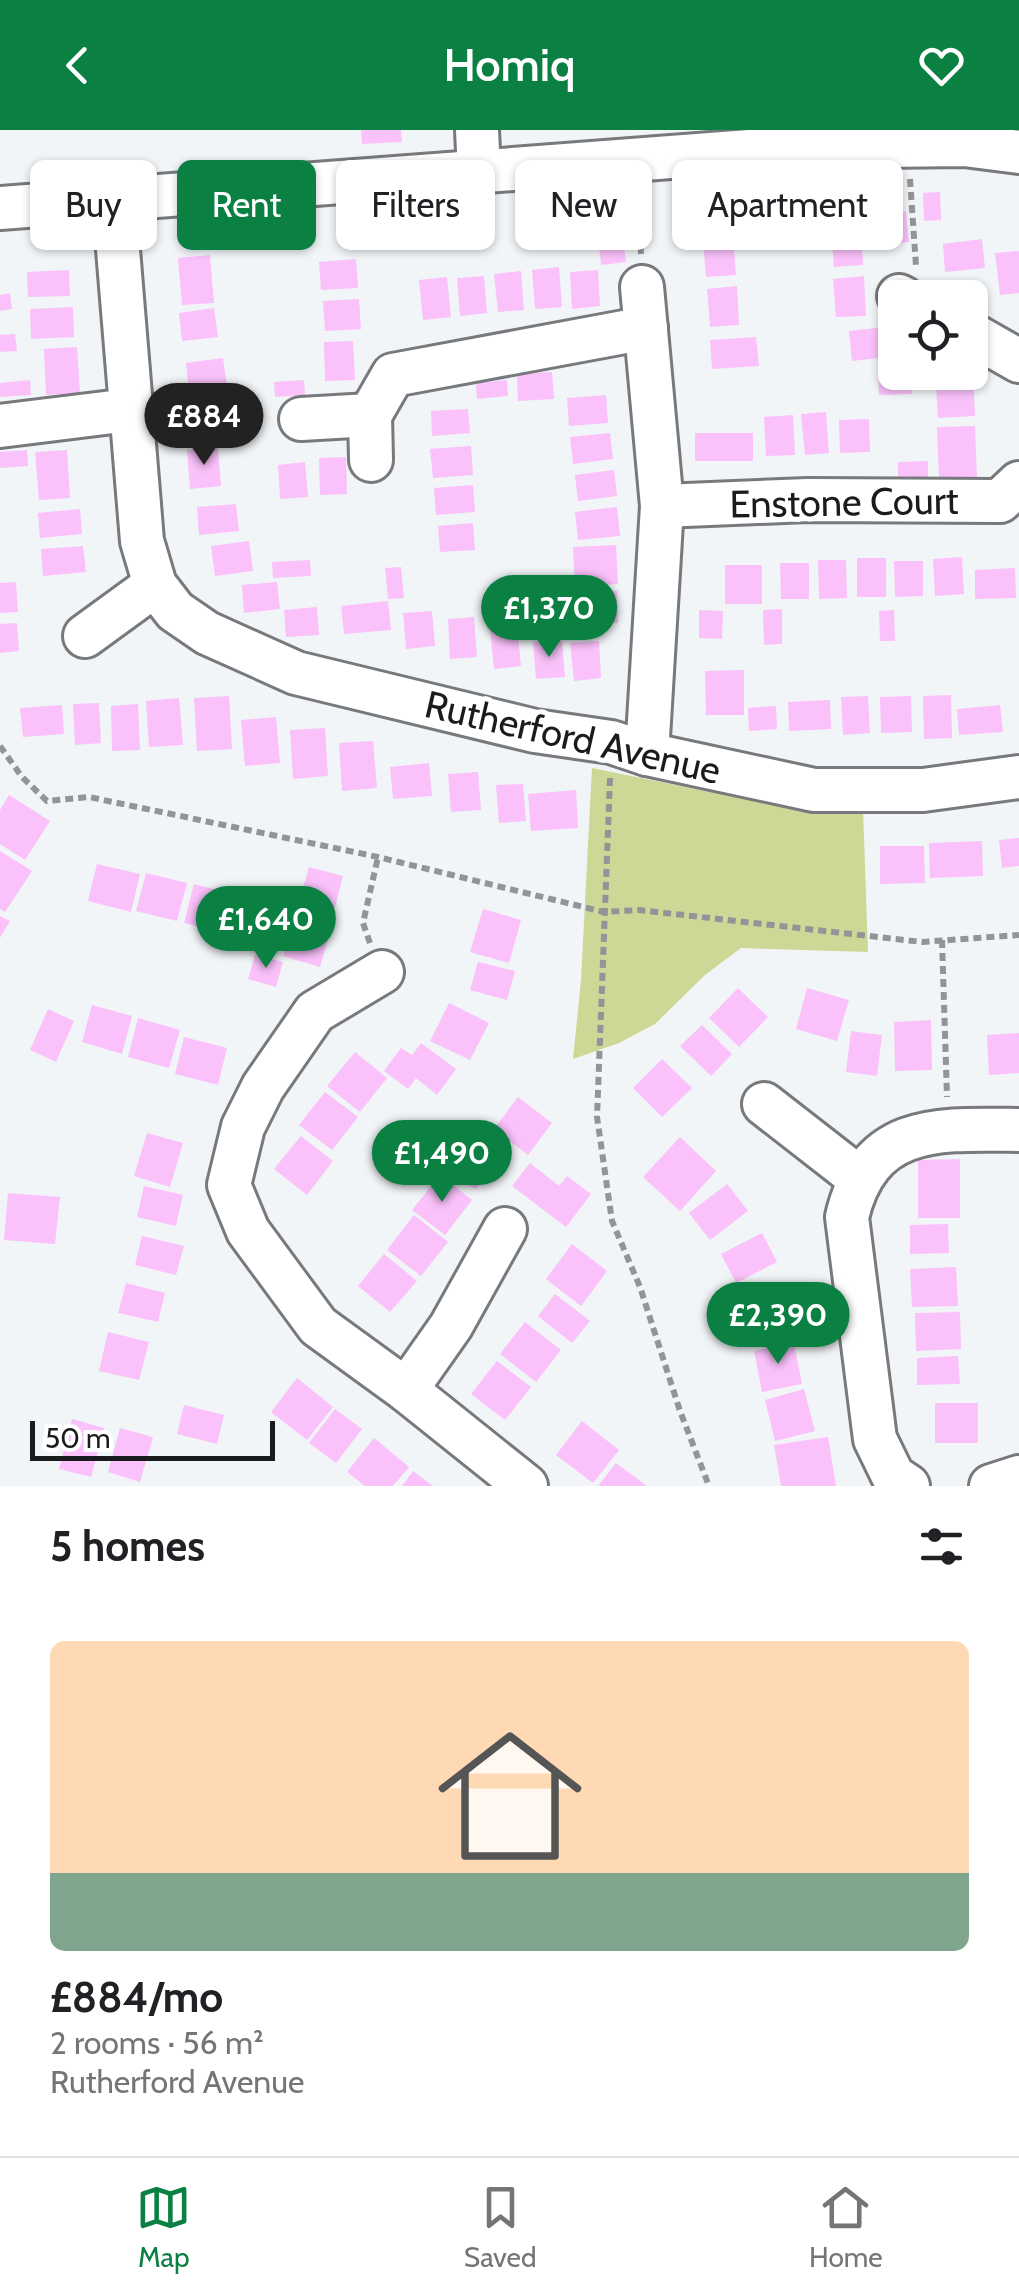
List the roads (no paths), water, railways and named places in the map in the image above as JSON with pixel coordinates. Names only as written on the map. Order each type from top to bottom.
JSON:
[{"type":"street","points":[[477,130],[478,160]]},
{"type":"street","points":[[495,171],[802,146],[964,146],[1019,152]]},
{"type":"street","points":[[157,198],[336,183]]},
{"type":"street","points":[[0,208],[30,206]]},
{"type":"street","points":[[85,636],[154,586],[142,540],[118,250]]},
{"type":"street","points":[[372,460],[370,415],[392,360],[644,307],[662,506],[629,748]]},
{"type":"street","points":[[988,343],[1019,361]]},
{"type":"street","points":[[0,426],[129,410]]},
{"type":"street","points":[[301,419],[370,415]]},
{"type":"street","name":"Enstone Court","points":[[662,506],[808,500],[1000,500],[1019,483]]},
{"type":"street","name":"Rutherford Avenue","points":[[154,586],[175,611],[207,633],[296,673],[535,731],[814,790],[922,790],[1019,778]]},
{"type":"street","points":[[382,972],[315,1012],[262,1087],[243,1127],[229,1184],[248,1231],[318,1326],[526,1486]]},
{"type":"street","points":[[764,1104],[859,1178]]},
{"type":"street","points":[[908,1486],[893,1476],[875,1439],[847,1217],[859,1178],[888,1146],[918,1134],[948,1129],[1019,1130]]},
{"type":"street","points":[[406,1390],[451,1326],[504,1229]]},
{"type":"street","points":[[991,1486],[1019,1477]]}]
